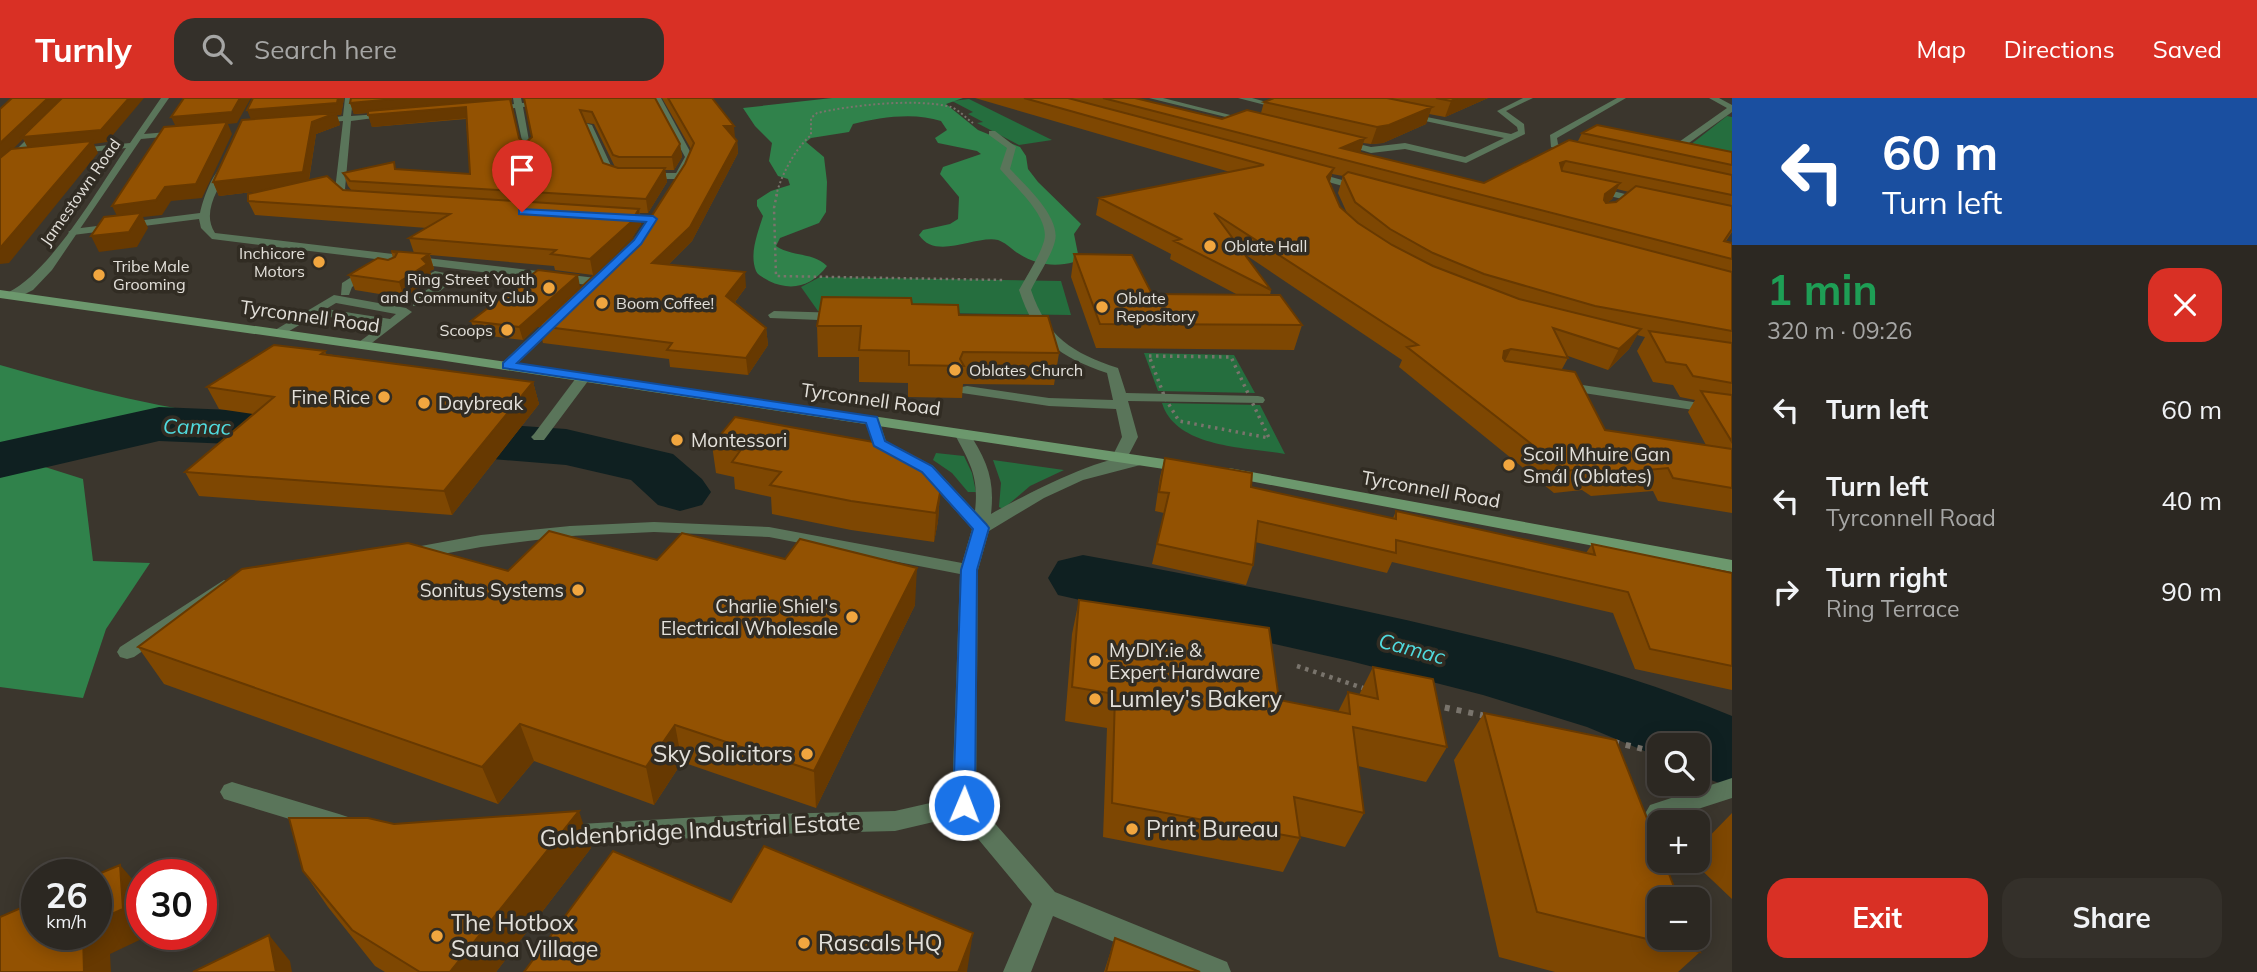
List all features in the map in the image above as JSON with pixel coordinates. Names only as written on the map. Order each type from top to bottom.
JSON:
[{"type":"main road","name":"Tyrconnell Road","points":[[6,294],[1208,470],[1732,566]]},
{"type":"street","points":[[0,171],[72,98]]},
{"type":"street","name":"Jamestown Road","points":[[6,294],[29,287],[38,278],[165,98]]},
{"type":"street","points":[[349,98],[340,190],[351,200],[363,202]]},
{"type":"street","points":[[588,125],[609,172],[620,176],[676,182],[689,157],[657,98]]},
{"type":"street","points":[[1153,98],[1255,122]]},
{"type":"street","points":[[1242,98],[1277,106]]},
{"type":"street","points":[[1333,141],[1371,150],[1405,146],[1466,160],[1522,132],[1521,126],[1501,111],[1529,98]]},
{"type":"street","points":[[1586,156],[1555,145],[1553,137],[1622,98]]},
{"type":"street","points":[[1684,153],[1669,151],[1732,108],[1713,98]]},
{"type":"street","points":[[518,102],[528,150]]},
{"type":"street","points":[[476,109],[518,102],[552,103]]},
{"type":"street","points":[[1394,112],[1512,137]]},
{"type":"street","points":[[303,122],[399,115]]},
{"type":"street","points":[[1564,130],[1577,133]]},
{"type":"street","points":[[65,152],[192,132]]},
{"type":"street","points":[[992,133],[1012,147],[1005,169],[1042,215],[1051,233],[1025,290],[1034,327],[1069,355],[1113,371],[1130,437],[1119,457]]},
{"type":"street","points":[[13,157],[26,156]]},
{"type":"street","points":[[230,156],[202,216],[205,229],[212,236],[596,282]]},
{"type":"street","points":[[1300,172],[1379,193]]},
{"type":"street","points":[[1330,192],[1340,182]]},
{"type":"street","points":[[1579,187],[1665,206]]},
{"type":"street","points":[[1609,209],[1625,197]]},
{"type":"street","points":[[601,216],[656,214],[645,231]]},
{"type":"street","points":[[73,232],[202,216]]},
{"type":"street","points":[[276,333],[339,296],[346,286],[377,266],[404,270]]},
{"type":"street","points":[[364,345],[453,276],[432,273]]},
{"type":"street","points":[[587,290],[606,273]]},
{"type":"street","points":[[339,296],[417,303]]},
{"type":"street","points":[[339,296],[406,312]]},
{"type":"street","points":[[507,366],[568,308]]},
{"type":"street","points":[[314,311],[393,323]]},
{"type":"street","points":[[774,315],[854,317]]},
{"type":"street","points":[[539,437],[584,377]]},
{"type":"street","points":[[1542,383],[1732,412]]},
{"type":"street","points":[[967,390],[1049,402],[1258,400]]},
{"type":"street","points":[[872,420],[879,443],[927,469],[981,528]]},
{"type":"street","points":[[962,433],[979,466],[986,488],[981,528],[969,570],[964,805],[1046,901],[1217,972]]},
{"type":"street","points":[[981,528],[1055,484],[1096,468],[1142,460]]},
{"type":"street","points":[[387,558],[481,541],[570,531],[654,527],[769,532],[969,570]]},
{"type":"street","points":[[127,652],[219,587],[240,582]]},
{"type":"street","points":[[1664,810],[1732,788]]},
{"type":"street","points":[[232,792],[362,831]]},
{"type":"street","name":"Goldenbridge Industrial Estate","points":[[535,838],[736,825],[895,821],[964,805]]},
{"type":"street","points":[[1017,972],[1046,901]]},
{"type":"path","points":[[992,133],[947,105],[898,104],[817,113],[811,118],[811,135],[803,142],[779,183],[774,208],[776,276],[1030,281]]},
{"type":"path","points":[[1297,666],[1373,690]]},
{"type":"path","points":[[1425,703],[1490,717]]},
{"type":"path","points":[[1606,740],[1647,750]]},
{"type":"green space","points":[[832,98],[963,98],[946,104],[978,130],[1020,147],[1026,156],[1028,169],[1038,182],[1081,224],[1074,234],[1078,254],[1074,262],[1051,265],[1037,262],[998,240],[989,239],[945,247],[926,242],[919,235],[923,230],[950,224],[958,219],[959,197],[940,174],[943,167],[981,154],[938,143],[935,138],[947,130],[941,121],[897,116],[853,124],[849,132],[811,138],[806,142],[824,157],[826,212],[819,223],[780,238],[776,246],[815,259],[827,266],[815,278],[801,285],[786,286],[760,276],[753,257],[763,216],[757,206],[757,200],[771,191],[790,185],[788,179],[778,176],[769,161],[772,143],[755,126],[743,108]]},
{"type":"green space","points":[[969,99],[1052,140],[1019,145],[977,123],[983,122],[968,114],[973,112],[952,101]]},
{"type":"green space","points":[[1727,116],[1732,117],[1732,160],[1685,149]]},
{"type":"green space","points":[[820,277],[1061,281],[1071,315],[818,311],[801,287]]},
{"type":"green space","points":[[1144,353],[1234,355],[1255,393],[1158,391]]},
{"type":"green space","points":[[0,365],[135,400],[272,422],[257,441],[97,436],[81,453],[45,467],[83,479],[93,561],[150,563],[106,629],[83,698],[0,687]]},
{"type":"green space","points":[[1162,403],[1260,405],[1285,454],[1232,447],[1197,437],[1170,418]]},
{"type":"green space","points":[[936,453],[964,456],[972,473],[976,492],[968,492],[952,473],[933,460]]},
{"type":"green space","points":[[993,460],[1064,470],[1030,486],[1003,509],[999,507],[1001,483]]},
{"type":"building","points":[[12,98],[48,98],[0,143],[0,109]]},
{"type":"building","points":[[62,98],[129,98],[101,130],[22,137]]},
{"type":"building","points":[[184,98],[240,98],[232,112],[171,117]]},
{"type":"building","points":[[253,98],[338,98],[337,103],[247,110]]},
{"type":"building","points":[[351,98],[406,98],[350,103]]},
{"type":"building","points":[[524,98],[655,98],[680,144],[672,157],[613,155],[592,112],[580,110],[603,163],[618,168],[665,168],[646,199],[350,181],[343,173],[394,162],[395,169],[470,174],[466,107],[368,115],[368,111],[510,99],[519,138],[525,143],[532,137]]},
{"type":"building","points":[[668,98],[712,98],[734,126],[724,126],[737,141],[690,227],[652,263],[745,272],[726,296],[766,328],[746,358],[667,350],[672,343],[539,326],[642,231],[685,164],[694,143]]},
{"type":"building","points":[[1024,98],[1068,98],[1334,168],[1327,177],[1340,207],[1358,223],[1392,245],[1433,266],[1519,299],[1641,329],[1619,349],[1553,328],[1568,358],[1511,349],[1504,351],[1503,358],[1505,361],[1575,372],[1605,430],[1732,449],[1732,488],[1673,478],[1668,468],[1605,474],[1596,467],[1566,471],[1407,347],[1418,345],[1214,213],[1271,290],[1174,241],[1181,239],[1099,198],[1264,165]]},
{"type":"building","points":[[1103,98],[1135,98],[1222,119],[1247,110],[1365,138],[1341,148],[1484,183],[1569,140],[1732,175],[1732,195],[1566,161],[1560,163],[1562,171],[1620,183],[1605,194],[1606,203],[1616,202],[1636,186],[1732,206],[1732,229],[1724,241],[1732,243],[1732,259]]},
{"type":"building","points":[[1274,98],[1387,98],[1432,107],[1389,125],[1377,127],[1264,102]]},
{"type":"building","points":[[1436,98],[1457,98],[1451,101]]},
{"type":"building","points":[[336,113],[312,122],[303,172],[213,182],[242,120]]},
{"type":"building","points":[[227,122],[196,184],[165,187],[156,200],[112,206],[164,127]]},
{"type":"building","points":[[1597,125],[1732,152],[1732,165],[1582,133]]},
{"type":"building","points":[[92,141],[0,248],[0,158],[11,149]]},
{"type":"building","points":[[1348,172],[1732,272],[1732,331],[1595,306],[1484,274],[1433,253],[1390,229],[1355,202],[1343,176]]},
{"type":"building","points":[[327,176],[343,190],[639,209],[630,223],[590,259],[551,254],[556,250],[409,238],[450,214],[248,201],[248,194]]},
{"type":"building","points":[[141,213],[129,232],[91,236],[104,217]]},
{"type":"building","points":[[391,251],[429,254],[422,259],[427,264],[399,282],[349,275],[378,258],[388,260],[395,257],[397,253]]},
{"type":"building","points":[[1074,254],[1132,255],[1152,294],[1280,295],[1302,325],[1100,324]]},
{"type":"building","points":[[538,270],[578,275],[519,327],[471,321]]},
{"type":"building","points":[[822,297],[911,298],[912,304],[958,305],[959,315],[1048,316],[1059,353],[963,352],[960,359],[964,366],[909,365],[909,351],[859,350],[861,326],[817,326]]},
{"type":"building","points":[[1649,331],[1732,343],[1732,383],[1693,376],[1686,365],[1666,362]]},
{"type":"building","points":[[274,345],[325,351],[321,354],[533,382],[444,491],[185,472],[274,397],[207,387]]},
{"type":"building","points":[[1701,391],[1732,395],[1732,442]]},
{"type":"building","points":[[735,417],[890,445],[920,459],[937,478],[940,493],[936,513],[851,501],[770,485],[781,472],[732,462],[740,451],[712,445]]},
{"type":"building","points":[[1165,458],[1252,473],[1251,487],[1396,519],[1396,511],[1595,555],[1592,544],[1732,573],[1732,666],[1650,649],[1628,592],[1396,540],[1396,553],[1258,521],[1253,565],[1157,544],[1169,493],[1159,492]]},
{"type":"building","points":[[549,531],[657,560],[682,533],[785,559],[800,539],[917,568],[814,771],[675,725],[646,767],[520,724],[482,767],[138,647],[242,569],[408,543],[508,571]]},
{"type":"building","points":[[1079,600],[1269,628],[1279,700],[1350,714],[1348,692],[1378,699],[1373,667],[1433,679],[1447,747],[1353,727],[1364,813],[1294,797],[1300,838],[1112,803],[1115,694],[1072,687]]},
{"type":"building","points":[[1484,713],[1616,740],[1647,819],[1647,873],[1669,873],[1674,887],[1647,887],[1647,939],[1537,912]]},
{"type":"building","name":"The Hotbox Sauna Village","points":[[579,811],[450,972],[420,972],[352,930],[303,871],[289,818],[368,818],[394,824]]},
{"type":"building","points":[[764,846],[973,933],[958,972],[524,972],[613,851],[731,902]]},
{"type":"building","points":[[120,865],[123,909],[112,914],[112,868]]},
{"type":"building","points":[[21,908],[21,950],[83,950],[84,972],[0,972],[0,917]]},
{"type":"building","points":[[269,935],[276,972],[193,972]]},
{"type":"building","points":[[1115,938],[1200,972],[1106,972]]},
{"type":"waterway","name":"Camac","points":[[0,460],[159,424],[382,433],[566,447],[652,467],[680,492]]},
{"type":"waterway","name":"Camac","points":[[1083,578],[1284,619],[1483,667],[1629,709],[1732,753]]},
{"type":"place","name":"Oblate Hall","points":[[1210,246]]},
{"type":"place","name":"Inchicore Motors","points":[[319,262]]},
{"type":"place","name":"Tribe Male Grooming","points":[[99,275]]},
{"type":"place","name":"Ring Street Youth and Community Club","points":[[549,288]]},
{"type":"place","name":"Boom Coffee!","points":[[602,303]]},
{"type":"place","name":"Oblate Repository","points":[[1102,307]]},
{"type":"place","name":"Scoops","points":[[507,330]]},
{"type":"place","name":"Oblates Church","points":[[955,370]]},
{"type":"place","name":"Fine Rice","points":[[384,397]]},
{"type":"place","name":"Daybreak","points":[[424,403]]},
{"type":"place","name":"Montessori","points":[[677,440]]},
{"type":"place","name":"Scoil Mhuire Gan Smál (Oblates)","points":[[1509,465]]},
{"type":"place","name":"Sonitus Systems","points":[[578,590]]},
{"type":"place","name":"Charlie Shiel's Electrical Wholesale","points":[[852,617]]},
{"type":"place","name":"MyDIY.ie & Expert Hardware","points":[[1095,661]]},
{"type":"place","name":"Lumley's Bakery","points":[[1095,699]]},
{"type":"place","name":"Sky Solicitors","points":[[807,754]]},
{"type":"place","name":"Print Bureau","points":[[1132,829]]},
{"type":"place","name":"The Hotbox Sauna Village","points":[[437,936]]},
{"type":"place","name":"Rascals HQ","points":[[804,943]]},
{"type":"route","points":[[522,212],[653,219],[638,242],[507,366],[872,420],[879,443],[927,469],[981,528],[969,570],[964,805]]}]
